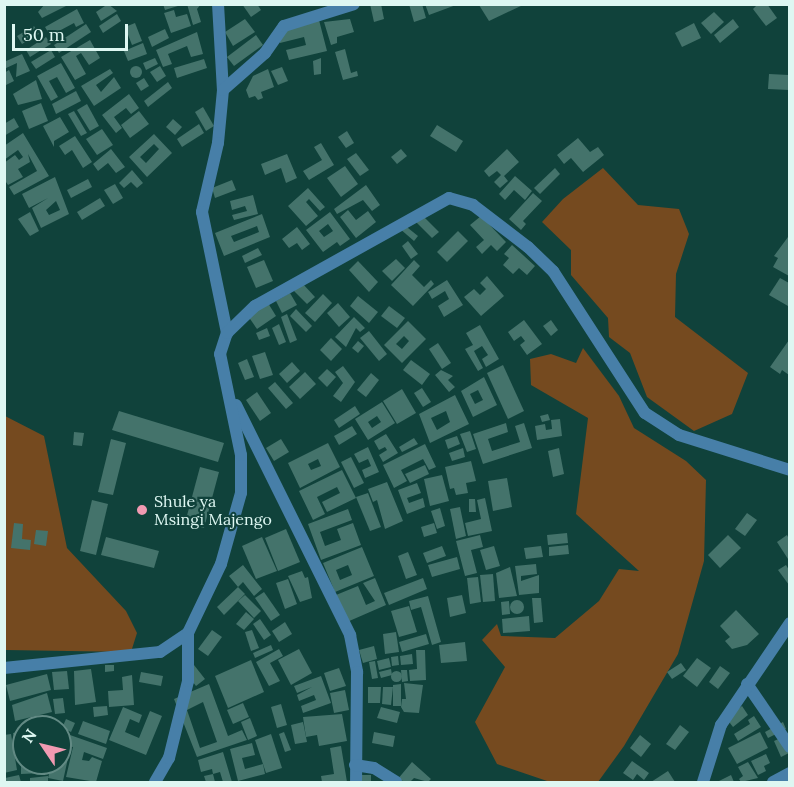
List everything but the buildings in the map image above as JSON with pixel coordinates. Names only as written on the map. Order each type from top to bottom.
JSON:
[{"type":"street","points":[[218,4],[223,90],[218,143],[202,212],[227,333]]},
{"type":"street","points":[[223,90],[265,53],[284,27],[354,4]]},
{"type":"street","points":[[4,668],[160,652],[188,633],[221,564],[241,493],[241,454],[220,354],[227,333],[255,306],[352,255],[439,201],[458,198],[528,247],[553,271],[645,413],[679,435],[789,470]]},
{"type":"street","points":[[230,394],[324,577],[350,635],[357,672],[356,783]]},
{"type":"street","points":[[703,783],[722,725],[789,623]]},
{"type":"street","points":[[154,783],[168,758],[185,692],[191,649],[188,633]]},
{"type":"street","points":[[747,684],[789,747]]},
{"type":"street","points":[[356,765],[374,768],[396,783]]},
{"type":"street","points":[[773,783],[789,773]]},
{"type":"shaded area","points":[[603,168],[638,205],[679,209],[689,234],[676,274],[675,317],[748,373],[732,414],[694,431],[647,397],[630,353],[609,337],[608,318],[571,275],[571,250],[542,222],[563,199]]},
{"type":"shaded area","points":[[583,348],[619,396],[634,428],[686,461],[706,480],[704,561],[678,654],[624,746],[598,782],[550,782],[497,764],[475,722],[505,667],[482,640],[497,624],[501,636],[555,638],[599,601],[619,569],[639,571],[576,514],[588,418],[531,385],[530,359],[551,354],[576,363]]},
{"type":"shaded area","points":[[5,416],[44,436],[67,548],[126,611],[137,633],[131,652],[5,650]]},
{"type":"place","name":"Shule ya Msingi Majengo","points":[[142,510]]}]
